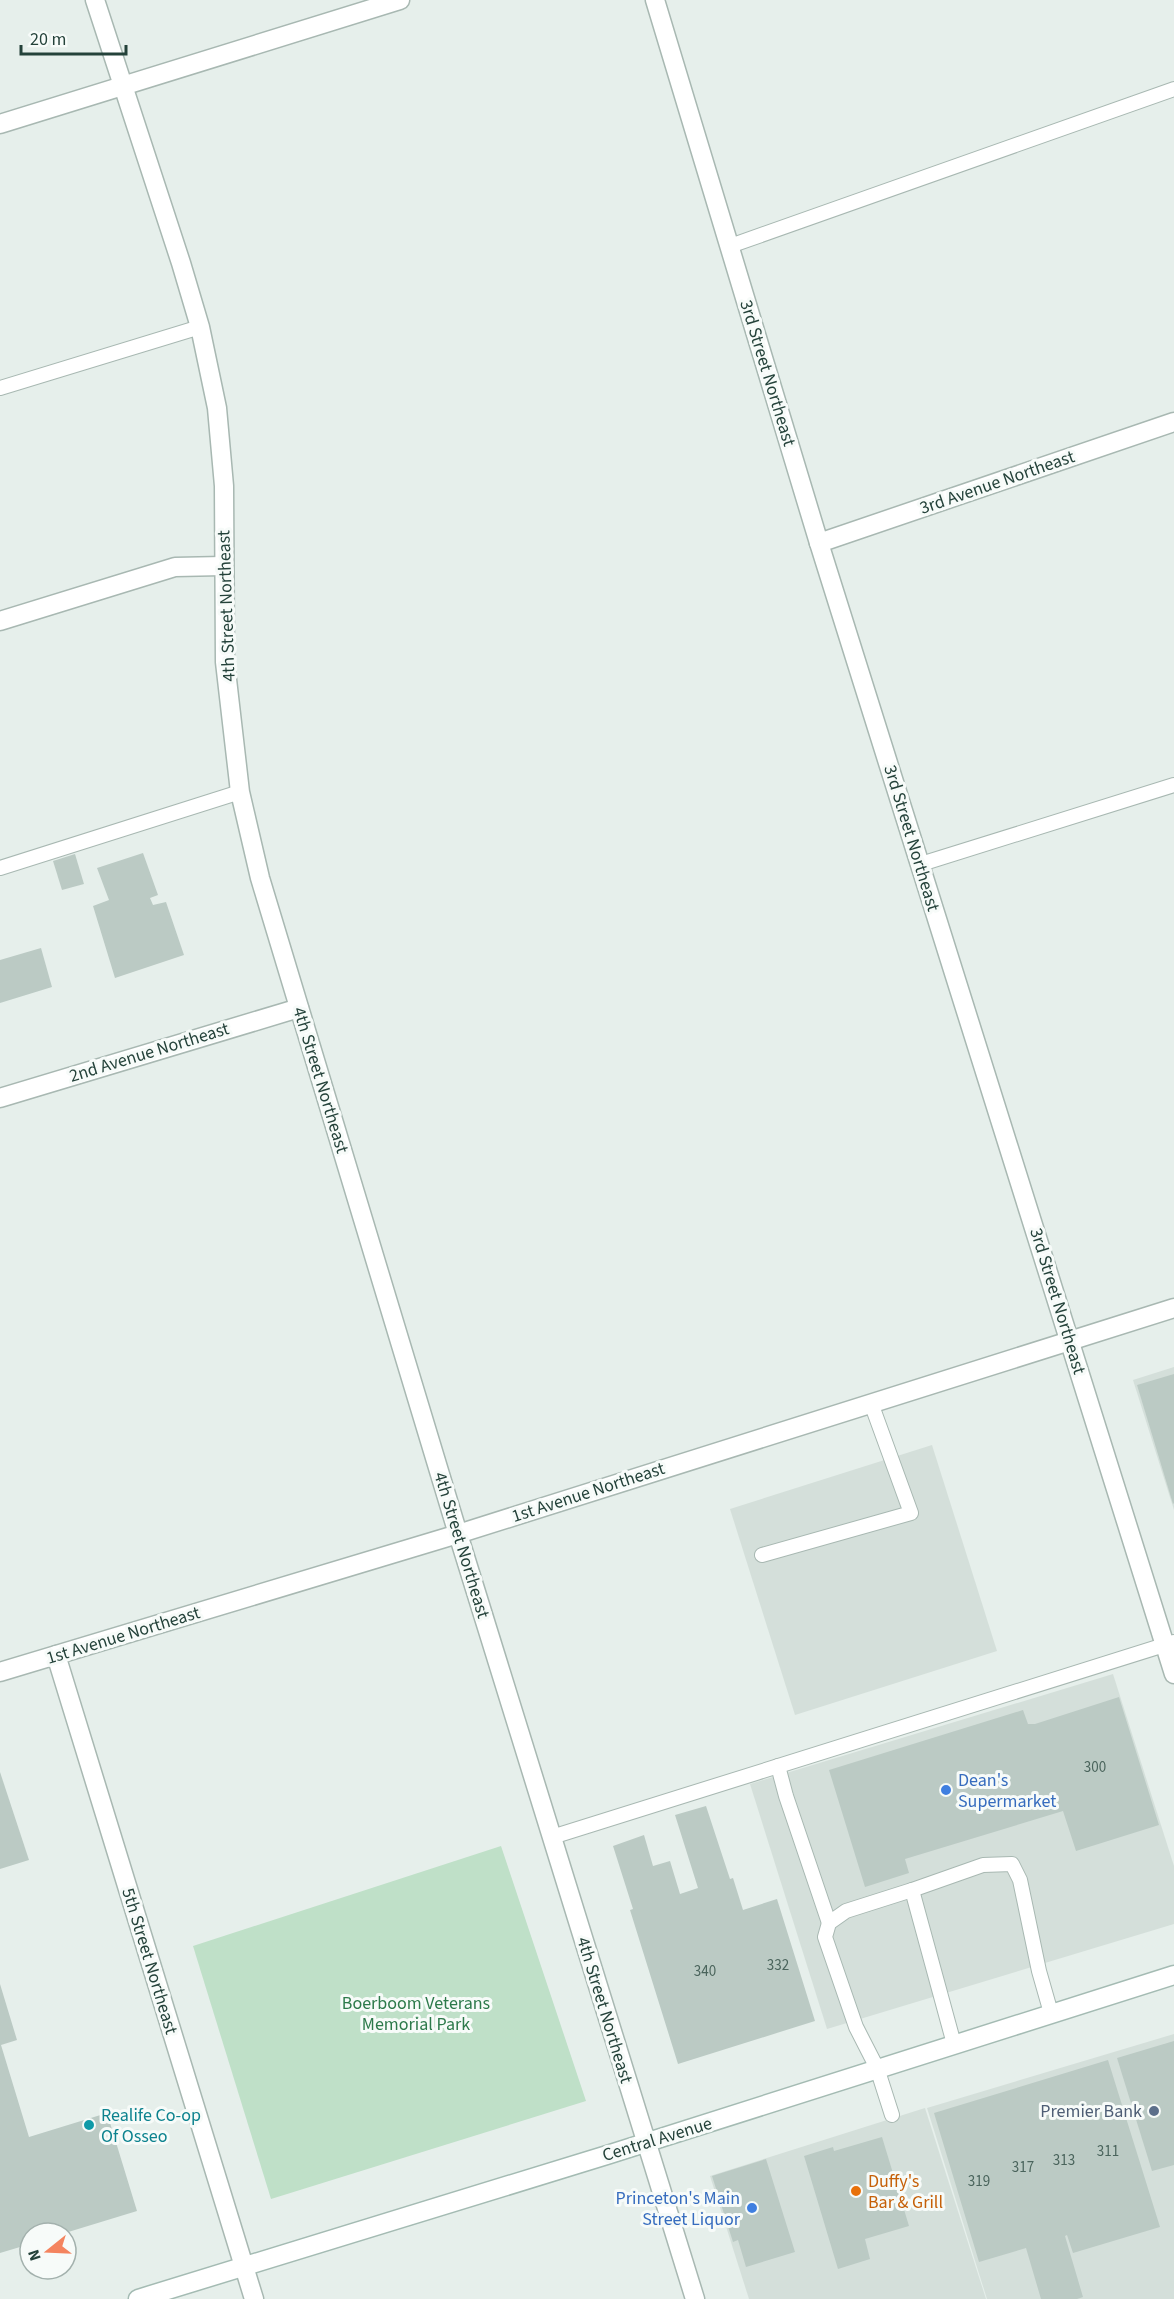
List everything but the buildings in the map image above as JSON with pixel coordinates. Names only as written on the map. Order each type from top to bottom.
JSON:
[{"type":"street","name":"4th Street Northeast","points":[[95,0],[200,327],[217,408],[224,486],[225,662],[240,792],[260,879],[458,1534],[694,2299]]},
{"type":"street","points":[[0,124],[122,84],[400,0]]},
{"type":"street","name":"3rd Street Northeast","points":[[655,0],[819,543],[1070,1340],[1169,1643],[1174,1674]]},
{"type":"street","name":"3rd Avenue Northeast","points":[[819,543],[1174,422]]},
{"type":"street","points":[[0,621],[175,567],[223,566]]},
{"type":"street","name":"2nd Avenue Northeast","points":[[0,1098],[299,1008]]},
{"type":"street","name":"1st Avenue Northeast","points":[[0,1672],[458,1534],[1174,1308]]},
{"type":"street","name":"5th Street Northeast","points":[[56,1655],[254,2299]]},
{"type":"street","name":"Central Avenue","points":[[138,2299],[1174,1975]]},
{"type":"lane","points":[[730,246],[1174,90]]},
{"type":"lane","points":[[0,388],[200,327]]},
{"type":"lane","points":[[921,864],[1174,785]]},
{"type":"lane","points":[[0,868],[240,792]]},
{"type":"lane","points":[[762,1555],[911,1513],[872,1403]]},
{"type":"lane","points":[[552,1837],[1114,1663],[1169,1643]]},
{"type":"lane","points":[[778,1766],[829,1923],[825,1937],[856,2027],[877,2068],[892,2115]]},
{"type":"lane","points":[[829,1923],[846,1911],[984,1865],[1012,1864],[1020,1880],[1051,2013]]},
{"type":"lane","points":[[912,1890],[954,2044]]},
{"type":"shaded area","points":[[1174,1367],[1174,1510],[1133,1380]]},
{"type":"shaded area","points":[[932,1445],[997,1651],[795,1715],[730,1509]]},
{"type":"shaded area","points":[[1113,1674],[1174,1866],[1174,1924],[827,2029],[750,1784]]},
{"type":"shaded area","points":[[1174,2034],[1174,2299],[987,2299],[927,2108]]},
{"type":"shaded area","points":[[925,2108],[986,2299],[749,2299],[710,2176]]},
{"type":"green space","name":"Boerboom Veterans Memorial Park","points":[[501,1846],[586,2101],[271,2199],[193,1946]]},
{"type":"place","name":"Dean's Supermarket","points":[[946,1790]]},
{"type":"place","name":"Premier Bank","points":[[1154,2111]]},
{"type":"place","name":"Realife Co-op Of Osseo","points":[[89,2125]]},
{"type":"place","name":"Duffy's Bar & Grill","points":[[856,2191]]},
{"type":"place","name":"Princeton's Main Street Liquor","points":[[752,2208]]}]
